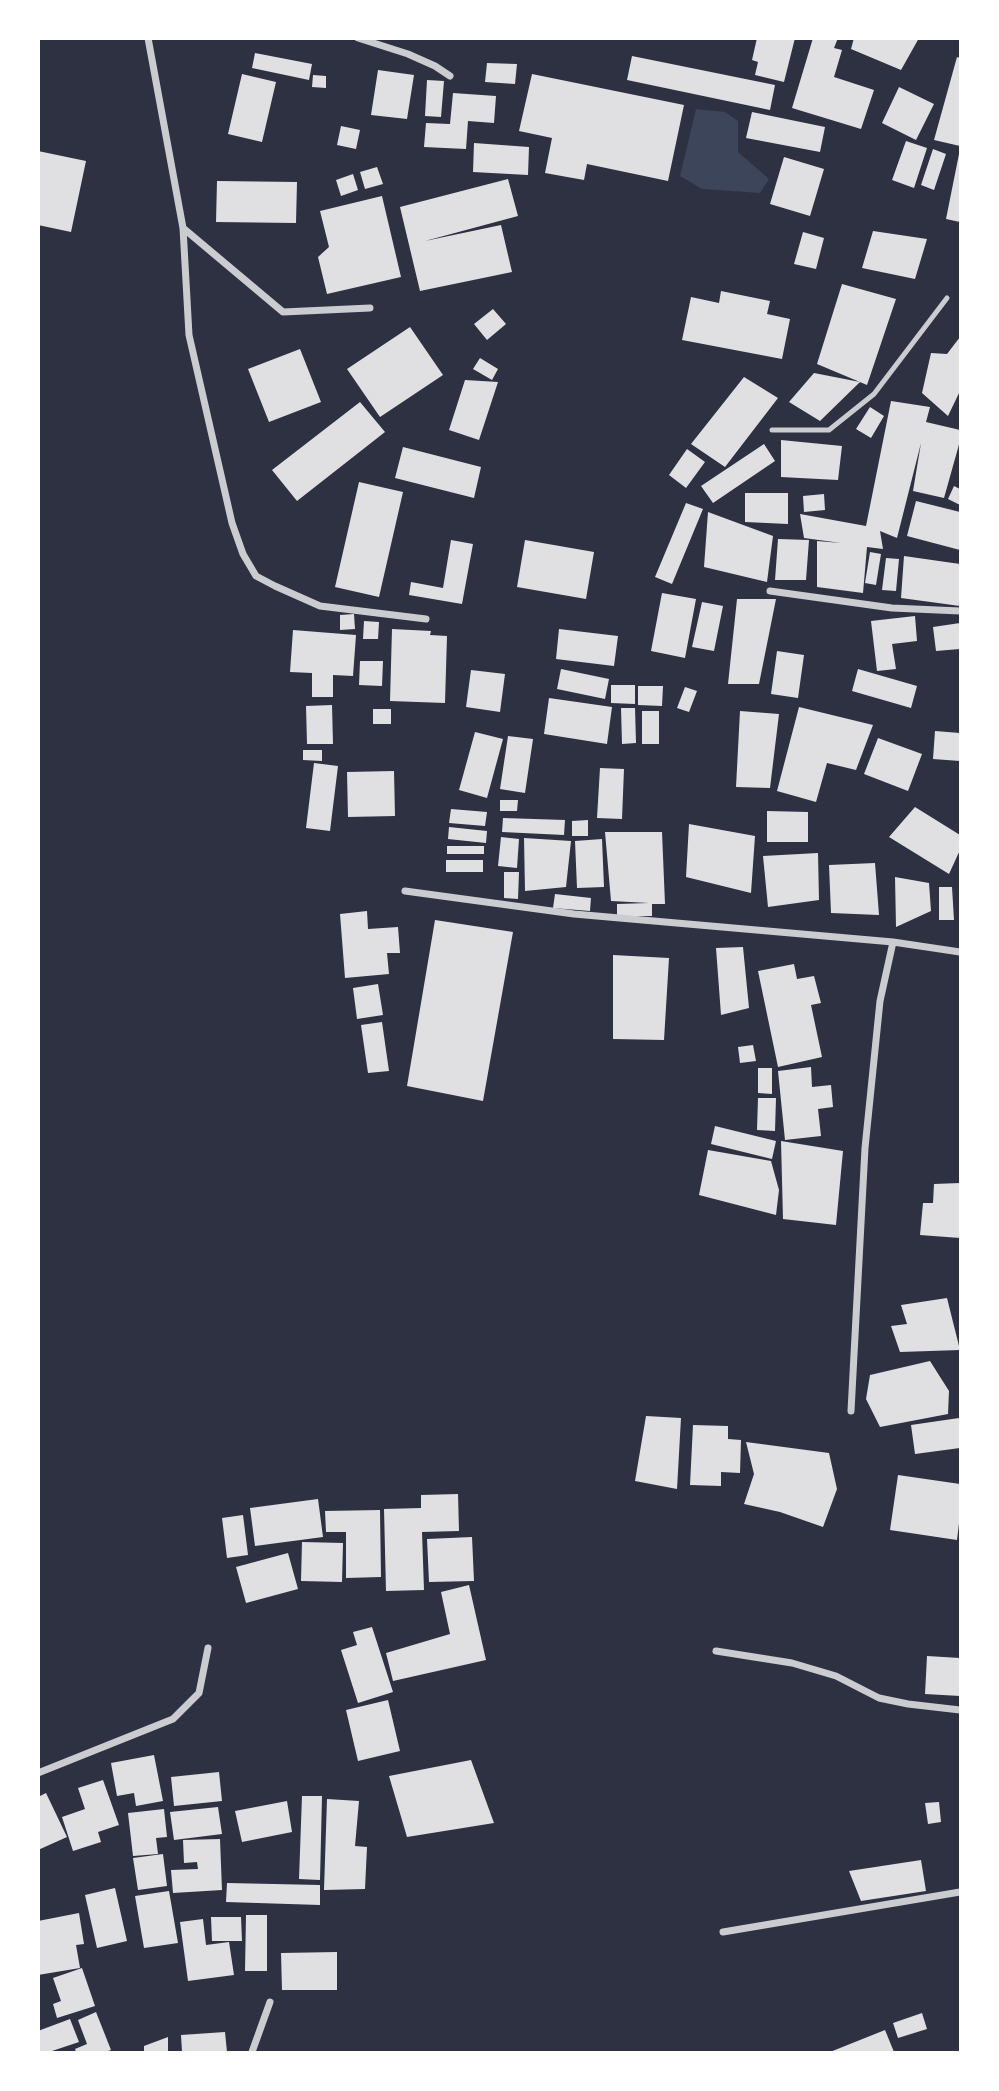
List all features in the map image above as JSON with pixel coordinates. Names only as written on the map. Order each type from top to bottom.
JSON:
[{"type":"street","points":[[148,38],[183,228],[189,335],[232,523],[243,554],[256,576],[320,606],[426,619]]},
{"type":"street","points":[[358,38],[408,54],[450,76]]},
{"type":"street","points":[[183,228],[283,313],[370,308]]},
{"type":"street","points":[[770,591],[892,608],[961,611]]},
{"type":"street","points":[[405,891],[575,914],[894,942],[961,952]]},
{"type":"street","points":[[851,1411],[864,1148],[880,1001],[894,942]]},
{"type":"street","points":[[38,1773],[173,1719],[199,1693],[208,1648]]},
{"type":"street","points":[[716,1651],[792,1663],[836,1676],[879,1698],[961,1710]]},
{"type":"street","points":[[723,1932],[961,1892]]},
{"type":"street","points":[[252,2053],[270,2002]]},
{"type":"lane","points":[[772,430],[829,430],[874,394],[947,298]]},
{"type":"shaded area","points":[[696,109],[725,112],[738,121],[738,152],[769,179],[760,193],[702,189],[680,176]]},
{"type":"building","points":[[757,38],[795,38],[784,82],[755,75],[758,62],[752,60]]},
{"type":"building","points":[[813,38],[838,38],[834,48],[842,50],[834,77],[874,90],[861,129],[792,108]]},
{"type":"building","points":[[854,38],[919,38],[901,70],[851,49]]},
{"type":"building","points":[[255,53],[312,64],[309,80],[252,68]]},
{"type":"building","points":[[632,56],[775,85],[770,110],[627,80]]},
{"type":"building","points":[[957,57],[960,58],[960,146],[934,140]]},
{"type":"building","points":[[487,63],[517,64],[515,84],[485,82]]},
{"type":"building","points":[[378,70],[414,75],[407,119],[371,115]]},
{"type":"building","points":[[242,74],[276,82],[262,142],[228,134]]},
{"type":"building","points":[[532,74],[684,105],[668,181],[587,164],[584,180],[545,173],[552,138],[519,131]]},
{"type":"building","points":[[313,75],[326,76],[326,88],[312,87]]},
{"type":"building","points":[[427,80],[444,81],[441,117],[425,116]]},
{"type":"building","points":[[899,87],[934,104],[916,140],[882,123]]},
{"type":"building","points":[[453,93],[496,96],[494,123],[468,121],[466,149],[424,147],[426,123],[450,124]]},
{"type":"building","points":[[752,112],[825,127],[820,152],[746,138]]},
{"type":"building","points":[[341,126],[360,130],[356,149],[337,145]]},
{"type":"building","points":[[906,141],[927,148],[914,188],[892,180]]},
{"type":"building","points":[[474,143],[529,147],[528,175],[473,172]]},
{"type":"building","points":[[933,149],[946,154],[934,190],[921,185]]},
{"type":"building","points":[[38,151],[86,161],[71,232],[38,225]]},
{"type":"building","points":[[960,155],[960,222],[946,219]]},
{"type":"building","points":[[784,157],[824,169],[810,216],[770,204]]},
{"type":"building","points":[[377,167],[383,184],[365,189],[360,172]]},
{"type":"building","points":[[353,174],[358,190],[341,196],[336,180]]},
{"type":"building","points":[[508,179],[518,216],[425,241],[501,225],[512,272],[420,291],[400,207]]},
{"type":"building","points":[[217,181],[297,182],[296,223],[216,222]]},
{"type":"building","points":[[382,196],[401,277],[327,294],[318,257],[329,247],[320,211]]},
{"type":"building","points":[[873,231],[927,239],[915,279],[862,268]]},
{"type":"building","points":[[803,232],[824,238],[816,269],[794,264]]},
{"type":"building","points":[[842,284],[896,299],[867,385],[817,364]]},
{"type":"building","points":[[721,291],[770,301],[767,314],[790,319],[782,359],[682,340],[691,297],[719,303]]},
{"type":"building","points":[[493,309],[506,324],[487,340],[474,324]]},
{"type":"building","points":[[410,327],[443,375],[380,417],[347,369]]},
{"type":"building","points":[[960,337],[960,391],[948,416],[922,393],[931,353],[947,354]]},
{"type":"building","points":[[300,349],[321,402],[269,422],[248,369]]},
{"type":"building","points":[[480,358],[498,369],[492,380],[473,369]]},
{"type":"building","points":[[814,373],[860,382],[820,421],[789,402]]},
{"type":"building","points":[[744,377],[778,398],[725,467],[691,444]]},
{"type":"building","points":[[465,380],[498,382],[479,440],[449,430]]},
{"type":"building","points":[[891,401],[930,407],[926,422],[960,430],[960,441],[944,498],[913,491],[921,443],[897,538],[880,531],[883,549],[867,547],[863,593],[817,587],[817,541],[841,543],[804,538],[800,514],[866,526]]},
{"type":"building","points":[[360,402],[385,432],[297,501],[272,470]]},
{"type":"building","points":[[870,407],[884,416],[871,438],[856,429]]},
{"type":"building","points":[[781,440],[842,446],[838,480],[781,477]]},
{"type":"building","points":[[764,444],[775,461],[713,503],[701,486]]},
{"type":"building","points":[[403,447],[481,467],[474,498],[395,478]]},
{"type":"building","points":[[687,449],[705,462],[686,488],[669,475]]},
{"type":"building","points":[[359,482],[403,492],[379,597],[335,587]]},
{"type":"building","points":[[954,486],[960,489],[960,505],[948,499]]},
{"type":"building","points":[[745,493],[788,493],[788,524],[745,522]]},
{"type":"building","points":[[824,494],[825,510],[804,512],[803,496]]},
{"type":"building","points":[[916,501],[960,512],[960,550],[907,536]]},
{"type":"building","points":[[686,503],[703,509],[672,584],[655,577]]},
{"type":"building","points":[[708,512],[773,536],[767,582],[704,567]]},
{"type":"building","points":[[778,539],[809,540],[806,580],[775,580]]},
{"type":"building","points":[[451,540],[473,544],[462,604],[409,595],[411,582],[443,588]]},
{"type":"building","points":[[525,540],[594,552],[586,599],[517,587]]},
{"type":"building","points":[[870,552],[881,554],[876,585],[865,583]]},
{"type":"building","points":[[904,556],[960,564],[960,606],[901,598]]},
{"type":"building","points":[[886,558],[899,559],[896,591],[882,590]]},
{"type":"building","points":[[662,593],[696,599],[685,658],[651,651]]},
{"type":"building","points":[[737,599],[776,599],[759,684],[728,684]]},
{"type":"building","points":[[702,602],[723,606],[714,651],[692,647]]},
{"type":"building","points":[[354,614],[355,629],[340,630],[340,615]]},
{"type":"building","points":[[915,616],[917,641],[892,644],[896,669],[877,671],[871,621]]},
{"type":"building","points":[[364,621],[379,622],[378,639],[363,639]]},
{"type":"building","points":[[960,623],[960,649],[936,651],[933,627]]},
{"type":"building","points":[[392,629],[431,631],[430,635],[447,636],[445,703],[390,701]]},
{"type":"building","points":[[559,629],[618,636],[614,666],[556,659]]},
{"type":"building","points":[[293,630],[356,635],[353,676],[333,675],[333,697],[312,697],[312,673],[290,672]]},
{"type":"building","points":[[777,651],[804,655],[798,698],[771,694]]},
{"type":"building","points":[[360,661],[383,661],[382,686],[359,685]]},
{"type":"building","points":[[561,669],[609,679],[605,699],[557,689]]},
{"type":"building","points":[[858,669],[917,686],[911,708],[852,691]]},
{"type":"building","points":[[471,670],[505,674],[500,712],[466,707]]},
{"type":"building","points":[[611,685],[635,685],[635,704],[611,703]]},
{"type":"building","points":[[638,686],[663,686],[662,706],[638,705]]},
{"type":"building","points":[[685,687],[697,691],[689,712],[677,708]]},
{"type":"building","points":[[549,698],[612,707],[607,744],[544,734]]},
{"type":"building","points":[[332,705],[333,744],[307,744],[306,706]]},
{"type":"building","points":[[799,707],[873,725],[856,770],[827,763],[816,802],[777,791]]},
{"type":"building","points":[[621,708],[635,708],[636,743],[622,744]]},
{"type":"building","points":[[373,709],[391,709],[391,724],[373,724]]},
{"type":"building","points":[[642,711],[659,711],[659,744],[642,744]]},
{"type":"building","points":[[740,711],[779,714],[770,788],[736,787]]},
{"type":"building","points":[[935,731],[960,733],[960,761],[933,759]]},
{"type":"building","points":[[475,732],[503,739],[487,798],[459,790]]},
{"type":"building","points":[[508,736],[533,739],[525,793],[500,789]]},
{"type":"building","points":[[878,738],[922,754],[908,791],[864,774]]},
{"type":"building","points":[[303,750],[322,750],[322,761],[303,760]]},
{"type":"building","points":[[314,763],[338,766],[330,831],[306,828]]},
{"type":"building","points":[[600,768],[624,769],[622,819],[597,818]]},
{"type":"building","points":[[394,771],[395,816],[348,817],[347,772]]},
{"type":"building","points":[[500,800],[518,800],[517,811],[500,811]]},
{"type":"building","points":[[915,807],[960,835],[960,850],[949,874],[889,837]]},
{"type":"building","points":[[451,809],[487,812],[485,826],[449,823]]},
{"type":"building","points":[[767,811],[808,812],[808,842],[767,842]]},
{"type":"building","points":[[503,818],[565,820],[564,835],[502,832]]},
{"type":"building","points":[[588,820],[588,836],[572,836],[572,821]]},
{"type":"building","points":[[689,824],[755,836],[751,893],[686,877]]},
{"type":"building","points":[[449,827],[487,831],[486,843],[448,839]]},
{"type":"building","points":[[605,832],[662,832],[665,904],[652,904],[652,916],[617,916],[617,904],[649,903],[611,901]]},
{"type":"building","points":[[501,837],[519,839],[517,868],[498,866]]},
{"type":"building","points":[[524,838],[571,841],[566,887],[525,891]]},
{"type":"building","points":[[602,839],[604,887],[577,888],[575,841]]},
{"type":"building","points":[[447,846],[484,846],[484,854],[447,854]]},
{"type":"building","points":[[818,853],[819,900],[768,907],[763,856]]},
{"type":"building","points":[[446,860],[483,860],[483,872],[446,872]]},
{"type":"building","points":[[875,863],[879,915],[831,913],[829,865]]},
{"type":"building","points":[[504,872],[519,872],[518,899],[504,898]]},
{"type":"building","points":[[895,877],[929,883],[931,911],[896,927]]},
{"type":"building","points":[[939,887],[952,887],[954,920],[939,920]]},
{"type":"building","points":[[555,894],[591,898],[590,911],[553,908]]},
{"type":"building","points":[[367,911],[368,929],[398,927],[400,953],[387,953],[389,974],[345,978],[340,914]]},
{"type":"building","points":[[435,920],[513,932],[483,1101],[407,1086]]},
{"type":"building","points":[[743,947],[749,1008],[721,1015],[716,948]]},
{"type":"building","points":[[613,955],[669,958],[664,1040],[613,1039]]},
{"type":"building","points":[[794,964],[797,979],[814,976],[821,1003],[811,1005],[822,1057],[778,1067],[758,971]]},
{"type":"building","points":[[378,984],[383,1015],[357,1019],[353,988]]},
{"type":"building","points":[[382,1022],[389,1071],[368,1073],[361,1025]]},
{"type":"building","points":[[753,1045],[756,1061],[740,1063],[738,1047]]},
{"type":"building","points":[[811,1067],[812,1087],[831,1085],[833,1107],[818,1109],[821,1136],[785,1140],[778,1071]]},
{"type":"building","points":[[758,1068],[772,1068],[772,1094],[758,1093]]},
{"type":"building","points":[[758,1098],[776,1098],[775,1131],[757,1130]]},
{"type":"building","points":[[715,1126],[776,1141],[772,1159],[711,1144]]},
{"type":"building","points":[[781,1141],[843,1151],[836,1225],[783,1219]]},
{"type":"building","points":[[708,1150],[771,1161],[779,1190],[776,1215],[699,1195]]},
{"type":"building","points":[[960,1183],[960,1238],[920,1235],[923,1203],[933,1203],[934,1184]]},
{"type":"building","points":[[947,1298],[960,1350],[900,1352],[891,1326],[907,1324],[901,1305]]},
{"type":"building","points":[[930,1361],[949,1391],[948,1414],[880,1427],[866,1399],[870,1375]]},
{"type":"building","points":[[646,1416],[681,1418],[677,1489],[635,1481]]},
{"type":"building","points":[[959,1418],[960,1448],[915,1454],[911,1425]]},
{"type":"building","points":[[693,1425],[728,1426],[728,1439],[741,1440],[740,1473],[721,1472],[721,1486],[690,1485]]},
{"type":"building","points":[[746,1442],[829,1453],[837,1489],[823,1527],[780,1512],[744,1504],[754,1474]]},
{"type":"building","points":[[898,1475],[960,1484],[957,1540],[890,1530]]},
{"type":"building","points":[[458,1494],[459,1531],[422,1532],[424,1590],[386,1591],[384,1509],[421,1508],[421,1495]]},
{"type":"building","points":[[318,1499],[323,1537],[255,1546],[250,1508]]},
{"type":"building","points":[[380,1510],[381,1577],[346,1578],[346,1532],[326,1532],[325,1511]]},
{"type":"building","points":[[243,1515],[248,1555],[227,1558],[222,1518]]},
{"type":"building","points":[[472,1537],[474,1581],[429,1582],[427,1539]]},
{"type":"building","points":[[302,1542],[343,1543],[342,1582],[301,1581]]},
{"type":"building","points":[[288,1553],[298,1589],[246,1603],[236,1567]]},
{"type":"building","points":[[469,1585],[486,1660],[393,1681],[386,1653],[450,1634],[441,1592]]},
{"type":"building","points":[[372,1627],[393,1692],[358,1703],[341,1650],[357,1645],[353,1632]]},
{"type":"building","points":[[927,1656],[960,1658],[960,1696],[925,1694]]},
{"type":"building","points":[[388,1700],[400,1751],[358,1761],[346,1710]]},
{"type":"building","points":[[154,1755],[163,1801],[136,1806],[134,1793],[117,1796],[111,1763]]},
{"type":"building","points":[[471,1760],[494,1823],[407,1837],[389,1776]]},
{"type":"building","points":[[219,1772],[222,1801],[174,1806],[171,1777]]},
{"type":"building","points":[[103,1780],[119,1825],[98,1832],[101,1842],[73,1851],[62,1817],[85,1809],[78,1788]]},
{"type":"building","points":[[46,1793],[67,1837],[38,1850],[38,1797]]},
{"type":"building","points":[[302,1796],[322,1796],[320,1880],[299,1879]]},
{"type":"building","points":[[327,1799],[359,1801],[355,1846],[367,1847],[365,1889],[324,1890]]},
{"type":"building","points":[[287,1801],[292,1832],[242,1842],[235,1811]]},
{"type":"building","points":[[939,1802],[941,1822],[928,1824],[925,1803]]},
{"type":"building","points":[[218,1807],[222,1834],[174,1840],[170,1812]]},
{"type":"building","points":[[164,1809],[167,1837],[156,1838],[158,1854],[133,1856],[128,1813]]},
{"type":"building","points":[[220,1839],[222,1890],[173,1893],[171,1870],[198,1869],[197,1862],[184,1863],[183,1840]]},
{"type":"building","points":[[163,1854],[167,1886],[138,1890],[133,1858]]},
{"type":"building","points":[[921,1860],[926,1891],[861,1901],[849,1871]]},
{"type":"building","points":[[227,1883],[320,1885],[320,1905],[226,1902]]},
{"type":"building","points":[[115,1888],[127,1941],[97,1948],[85,1895]]},
{"type":"building","points":[[169,1891],[178,1943],[144,1948],[135,1896]]},
{"type":"building","points":[[79,1913],[84,1944],[76,1945],[80,1968],[38,1975],[38,1921]]},
{"type":"building","points":[[246,1915],[267,1915],[267,1971],[245,1971]]},
{"type":"building","points":[[211,1917],[241,1917],[242,1941],[212,1941]]},
{"type":"building","points":[[203,1919],[206,1945],[229,1942],[234,1975],[188,1981],[180,1922]]},
{"type":"building","points":[[337,1952],[337,1990],[282,1990],[281,1953]]},
{"type":"building","points":[[82,1968],[95,2006],[57,2018],[53,2004],[61,2001],[53,1978]]},
{"type":"building","points":[[96,2012],[111,2050],[76,2052],[75,2049],[87,2044],[78,2020]]},
{"type":"building","points":[[922,2013],[927,2029],[898,2038],[893,2023]]},
{"type":"building","points":[[70,2019],[79,2042],[49,2052],[38,2052],[38,2031]]},
{"type":"building","points":[[885,2030],[894,2052],[830,2052]]},
{"type":"building","points":[[225,2032],[227,2052],[182,2052],[181,2035]]},
{"type":"building","points":[[168,2037],[168,2052],[144,2052],[144,2046]]}]
